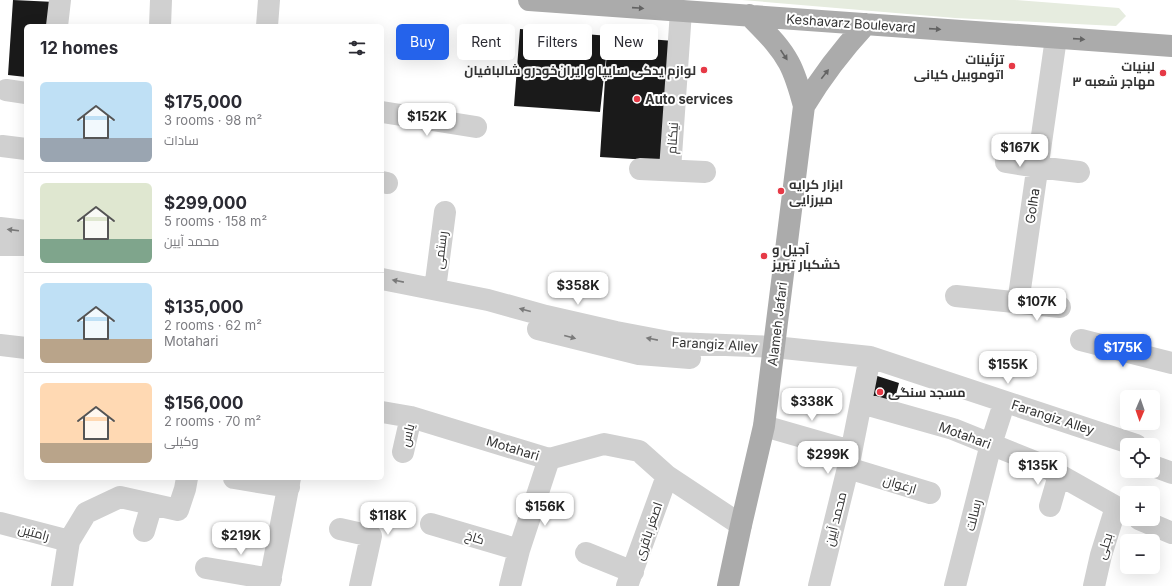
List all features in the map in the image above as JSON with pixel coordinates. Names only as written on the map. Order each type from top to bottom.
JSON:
[{"type":"main road","name":"Keshavarz Boulevard","points":[[529,0],[1172,46]]},
{"type":"main road","points":[[749,15],[777,45],[788,62],[796,79],[804,106]]},
{"type":"main road","points":[[804,106],[820,80],[866,24]]},
{"type":"main road","name":"Alameh Jafari","points":[[728,586],[764,426],[804,106]]},
{"type":"street","points":[[57,24],[60,0]]},
{"type":"street","points":[[160,24],[161,0]]},
{"type":"street","points":[[267,24],[269,0]]},
{"type":"street","name":"نیکنام","points":[[670,170],[681,11]]},
{"type":"street","name":"Golha","points":[[1018,303],[1056,38]]},
{"type":"street","points":[[384,112],[476,127]]},
{"type":"street","points":[[2,146],[24,149]]},
{"type":"street","points":[[1006,162],[1079,172]]},
{"type":"street","points":[[640,169],[705,172]]},
{"type":"street","name":"رستمی","points":[[435,289],[445,212]]},
{"type":"street","points":[[0,228],[24,231]]},
{"type":"street","points":[[0,245],[24,245]]},
{"type":"street","name":"Farangiz Alley","points":[[384,279],[488,300],[546,316],[674,343],[773,355]]},
{"type":"street","points":[[384,294],[435,303],[639,354],[773,355],[851,366],[868,364],[1120,455]]},
{"type":"street","points":[[956,296],[1060,307]]},
{"type":"street","points":[[1082,340],[1172,363]]},
{"type":"street","points":[[0,349],[24,348]]},
{"type":"street","name":"Farangiz Alley","points":[[868,364],[1120,440]]},
{"type":"street","name":"محمد آیین","points":[[819,586],[849,460],[868,364]]},
{"type":"street","name":"Motahari","points":[[861,403],[953,429],[1040,464],[1120,509]]},
{"type":"street","name":"Motahari","points":[[384,412],[411,417],[549,460],[604,444],[639,451],[667,476],[741,525]]},
{"type":"street","name":"رسالت","points":[[955,586],[991,444],[1001,413]]},
{"type":"street","name":"یاس","points":[[403,452],[411,417]]},
{"type":"street","points":[[764,426],[849,460]]},
{"type":"street","points":[[1160,453],[1172,457]]},
{"type":"street","points":[[510,586],[519,550],[549,460]]},
{"type":"street","name":"ارغوان","points":[[849,460],[930,493]]},
{"type":"street","points":[[1160,469],[1172,473]]},
{"type":"street","points":[[1050,506],[1059,475]]},
{"type":"street","name":"اصغر باقری","points":[[630,579],[667,476]]},
{"type":"street","points":[[62,586],[69,541],[86,513],[120,497],[178,510],[187,480]]},
{"type":"street","points":[[206,568],[270,582],[290,482],[262,480]]},
{"type":"street","points":[[144,531],[152,504]]},
{"type":"street","name":"بجلی","points":[[1094,586],[1101,555],[1120,514]]},
{"type":"street","name":"رامتین","points":[[0,523],[69,541]]},
{"type":"street","name":"کاخ","points":[[431,524],[519,550]]},
{"type":"street","points":[[1156,526],[1172,533]]},
{"type":"street","points":[[340,529],[371,536],[360,586]]},
{"type":"street","points":[[586,553],[630,579]]},
{"type":"shaded area","points":[[742,0],[1015,0],[1119,8],[1126,16],[1116,26],[955,18]]},
{"type":"building","points":[[13,0],[55,2],[50,24],[24,24],[24,77],[8,75]]},
{"type":"building","points":[[520,29],[523,29],[523,60],[592,60],[592,35],[600,35],[600,60],[606,60],[600,112],[514,106]]},
{"type":"building","points":[[658,40],[674,41],[666,161],[600,157],[606,60],[658,60]]},
{"type":"building","name":"مسجد سنگی","points":[[868,373],[899,383],[892,410],[862,402]]},
{"type":"place","name":"تزئینات اتوموبیل کیانی","points":[[1012,66]]},
{"type":"place","name":"لوازم یدکی سایپا و ایران‌خودرو شالبافیان","points":[[704,70]]},
{"type":"place","name":"لبنیات مهاجر شعبه ۳","points":[[1163,73]]},
{"type":"place","name":"Auto services","points":[[637,99]]},
{"type":"place","name":"ابزار کرایه میرزایی","points":[[781,191]]},
{"type":"place","name":"آجیل و خشکبار تبریز","points":[[764,256]]},
{"type":"place","name":"مسجد سنگی","points":[[880,392]]}]
